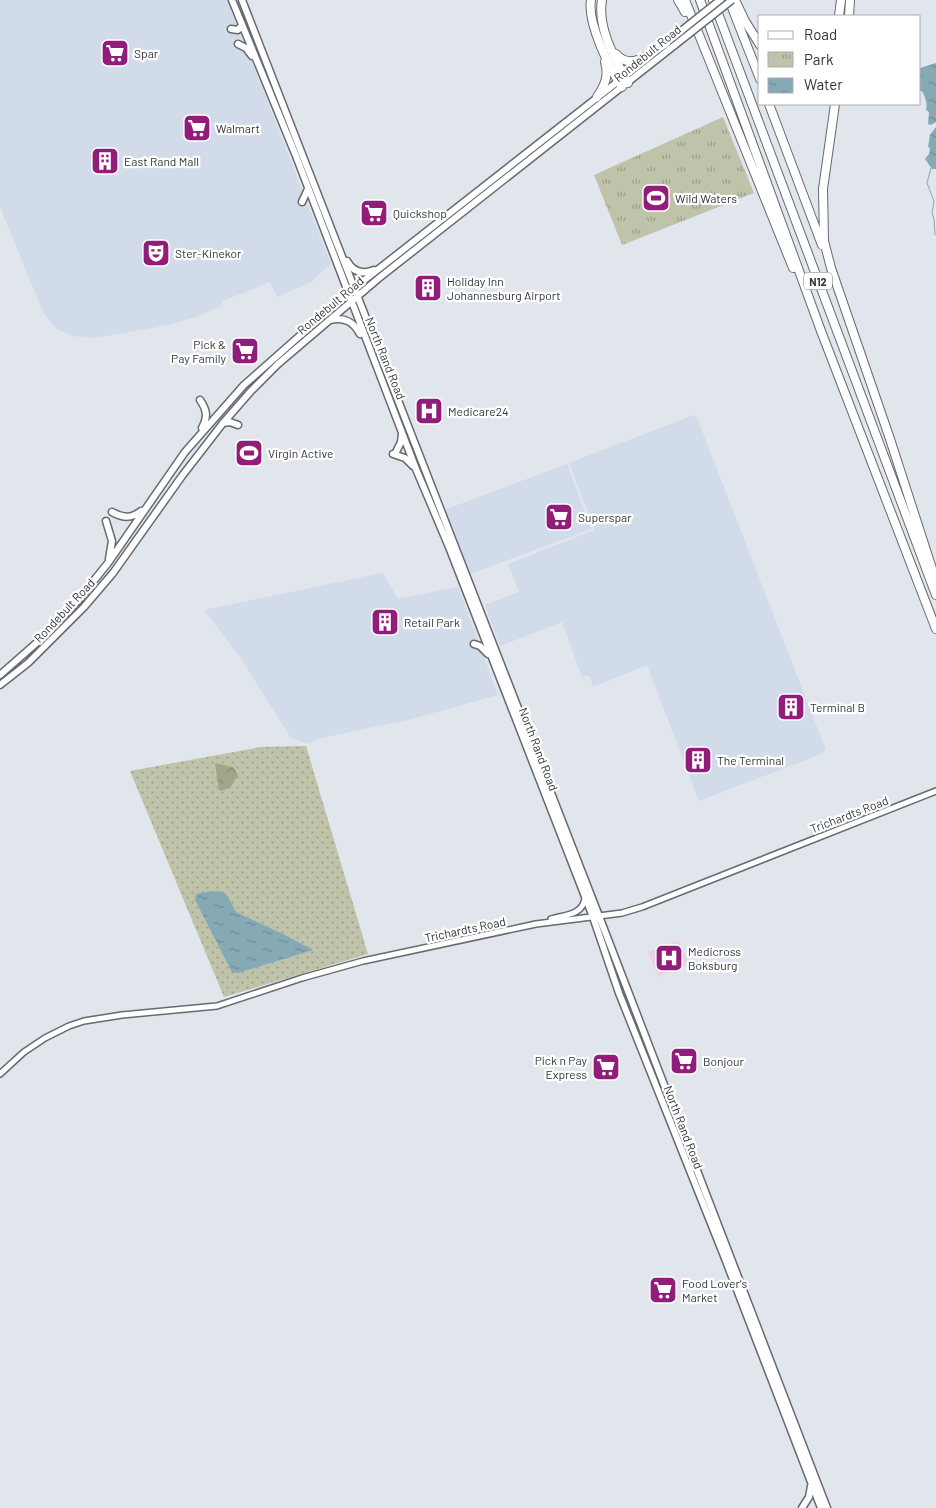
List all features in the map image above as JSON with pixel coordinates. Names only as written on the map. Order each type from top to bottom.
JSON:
[{"type":"highway","points":[[591,0],[591,13],[608,71],[606,82],[597,97]]},
{"type":"highway","points":[[602,0],[601,16],[623,82]]},
{"type":"highway","points":[[678,0],[703,47]]},
{"type":"highway","points":[[685,0],[772,218],[821,331]]},
{"type":"highway","name":"N12","points":[[700,0],[821,331],[936,629]]},
{"type":"highway","name":"N12","points":[[713,0],[936,595]]},
{"type":"highway","points":[[732,0],[758,42]]},
{"type":"highway","points":[[732,0],[758,73]]},
{"type":"highway","points":[[840,0],[840,15]]},
{"type":"highway","points":[[849,15],[850,0]]},
{"type":"highway","points":[[596,32],[623,82]]},
{"type":"highway","points":[[610,44],[621,59],[630,62],[642,59],[671,42]]},
{"type":"highway","points":[[769,105],[831,268],[890,439],[936,581]]},
{"type":"highway","points":[[831,268],[824,241],[823,189],[835,105]]},
{"type":"main road","name":"North Rand Road","points":[[232,0],[287,134],[416,469],[449,547],[491,657],[531,751],[585,898],[596,917],[619,993],[724,1256],[820,1508]]},
{"type":"main road","name":"North Rand Road","points":[[242,0],[365,314],[531,751],[827,1508]]},
{"type":"main road","name":"Rondebult Road","points":[[0,685],[28,663],[84,607],[113,573],[182,476],[223,423],[268,374],[351,301],[623,82],[720,0]]},
{"type":"main road","name":"Rondebult Road","points":[[671,42],[732,0]]},
{"type":"main road","points":[[231,29],[238,30],[242,25]]},
{"type":"main road","points":[[238,44],[242,45],[250,53],[262,74]]},
{"type":"main road","name":"Rondebult Road","points":[[0,674],[49,632],[79,599],[108,563],[197,438],[244,385],[276,355],[382,265],[597,97],[623,82]]},
{"type":"main road","points":[[302,202],[308,189]]},
{"type":"main road","points":[[339,247],[349,265],[356,271],[369,272],[382,265]]},
{"type":"main road","points":[[365,314],[364,304],[366,295],[379,278]]},
{"type":"main road","points":[[328,321],[342,319],[351,322],[370,350]]},
{"type":"main road","points":[[197,438],[206,421],[204,406],[200,400]]},
{"type":"main road","points":[[223,423],[238,424]]},
{"type":"main road","points":[[402,430],[401,442],[394,454],[405,458],[416,469]]},
{"type":"main road","points":[[112,512],[120,516],[129,517],[136,515],[147,506]]},
{"type":"main road","points":[[106,521],[112,541],[108,563]]},
{"type":"main road","points":[[474,644],[480,646],[491,657]]},
{"type":"main road","points":[[802,1508],[809,1497],[811,1484]]},
{"type":"street","name":"Trichardts Road","points":[[0,1074],[24,1052],[45,1038],[84,1021],[122,1015],[217,1006],[302,978],[363,962],[536,924],[622,913],[642,907],[936,791]]},
{"type":"street","points":[[536,924],[580,910],[584,905],[585,898]]},
{"type":"shaded area","points":[[0,0],[228,0],[331,264],[311,282],[277,297],[270,282],[223,301],[219,307],[193,318],[168,325],[95,338],[72,336],[58,330],[44,314],[0,207]]},
{"type":"shaded area","points":[[694,415],[697,418],[826,750],[821,754],[699,801],[647,665],[593,687],[590,677],[585,675],[582,677],[562,622],[500,646],[485,605],[519,592],[508,564],[595,530],[569,463]]},
{"type":"shaded area","points":[[567,464],[591,529],[468,575],[444,510]]},
{"type":"shaded area","points":[[383,573],[398,599],[458,587],[498,695],[408,720],[321,738],[309,744],[291,738],[238,654],[204,610]]},
{"type":"shaded area","name":"Medicross Boksburg","points":[[679,940],[689,964],[658,977],[648,952]]},
{"type":"green space","name":"Wild Waters","points":[[723,117],[754,193],[622,245],[594,175]]},
{"type":"green space","points":[[306,746],[368,954],[224,997],[130,771],[261,747]]},
{"type":"green space","points":[[215,763],[233,767],[238,775],[230,788],[219,791]]},
{"type":"water","points":[[936,63],[936,122],[931,125],[928,124],[929,112],[926,110],[927,105],[921,91],[921,68]]},
{"type":"water","points":[[936,127],[936,169],[932,169],[925,159],[929,154],[930,135]]},
{"type":"water","points":[[212,891],[223,892],[227,895],[236,912],[313,950],[238,973],[232,972],[195,900],[196,894]]},
{"type":"waterway","points":[[931,168],[927,183],[934,201],[932,213],[935,235]]},
{"type":"place","name":"Spar","points":[[115,53]]},
{"type":"place","name":"Walmart","points":[[197,128]]},
{"type":"place","name":"East Rand Mall","points":[[105,161]]},
{"type":"place","name":"Wild Waters","points":[[656,198]]},
{"type":"place","name":"Quickshop","points":[[374,213]]},
{"type":"place","name":"Ster-Kinekor","points":[[156,253]]},
{"type":"place","name":"Holiday Inn Johannesburg Airport","points":[[428,288]]},
{"type":"place","name":"Pick & Pay Family","points":[[245,351]]},
{"type":"place","name":"Medicare24","points":[[429,411]]},
{"type":"place","name":"Virgin Active","points":[[249,453]]},
{"type":"place","name":"Superspar","points":[[559,517]]},
{"type":"place","name":"Retail Park","points":[[385,622]]},
{"type":"place","name":"Terminal B","points":[[791,707]]},
{"type":"place","name":"The Terminal","points":[[698,760]]},
{"type":"place","name":"Medicross Boksburg","points":[[669,958]]},
{"type":"place","name":"Bonjour","points":[[684,1061]]},
{"type":"place","name":"Pick n Pay Express","points":[[606,1067]]},
{"type":"place","name":"Food Lover's Market","points":[[663,1290]]}]
